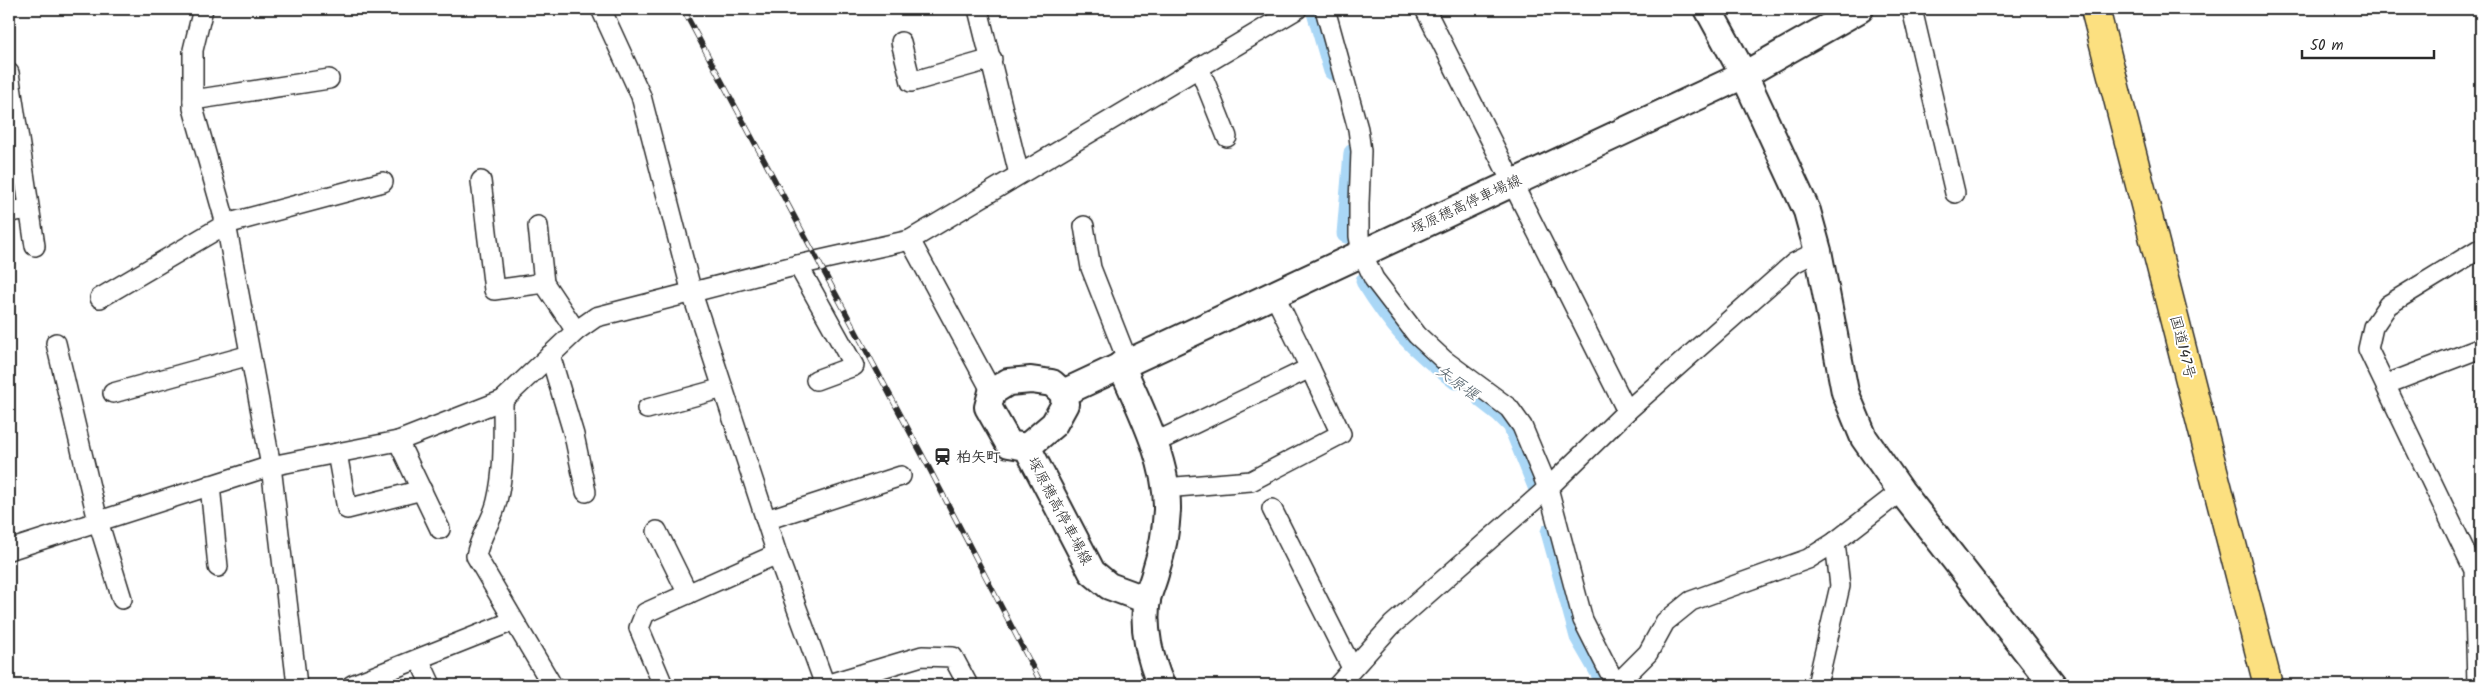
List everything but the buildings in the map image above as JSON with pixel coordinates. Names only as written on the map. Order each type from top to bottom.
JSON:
[{"type":"highway","name":"国道147号","points":[[2095,9],[2186,358],[2268,685]]},
{"type":"main road","points":[[1708,9],[1744,75],[1807,211],[1818,251],[1845,392],[1864,438],[1901,491],[2053,685]]},
{"type":"main road","name":"塚原穂高停車場線","points":[[992,392],[988,407],[1008,444],[1027,447],[1054,424],[1065,404],[1064,393],[1744,75],[1860,9]]},
{"type":"main road","points":[[1124,364],[1154,443],[1167,509],[1163,540],[1147,600],[1148,641],[1154,671],[1161,685]]},
{"type":"main road","points":[[992,392],[1008,382],[1031,380],[1052,382],[1064,393]]},
{"type":"main road","name":"塚原穂高停車場線","points":[[1027,447],[1092,572],[1109,586],[1147,600]]},
{"type":"street","points":[[203,9],[193,50],[193,108],[226,224],[271,466],[297,685]]},
{"type":"street","points":[[601,9],[641,96],[692,292],[777,554],[825,685],[922,656],[953,657],[968,685]]},
{"type":"street","points":[[978,9],[1020,174]]},
{"type":"street","points":[[1325,9],[1358,129],[1361,151],[1359,236],[1362,253],[1374,279],[1417,335],[1444,360],[1509,408],[1522,426],[1548,488],[1583,620],[1616,685],[1648,653],[1665,622],[1691,601],[1808,559],[1835,542],[1901,491]]},
{"type":"street","points":[[1424,9],[1627,411]]},
{"type":"street","points":[[1912,9],[1955,193]]},
{"type":"street","points":[[12,544],[98,521],[271,466],[398,440],[503,400],[576,331],[596,317],[798,265],[910,240],[1200,67],[1284,11]]},
{"type":"street","points":[[900,42],[911,82],[992,59]]},
{"type":"street","points":[[1200,67],[1227,137]]},
{"type":"street","points":[[9,73],[35,246]]},
{"type":"street","points":[[193,100],[329,79]]},
{"type":"street","points":[[481,180],[494,290],[544,283]]},
{"type":"street","points":[[100,298],[226,224],[383,182]]},
{"type":"street","points":[[9,212],[29,209]]},
{"type":"street","points":[[538,226],[544,283],[576,331]]},
{"type":"street","points":[[1084,226],[1091,268],[1124,364]]},
{"type":"street","points":[[910,240],[992,392]]},
{"type":"street","points":[[2476,685],[2474,570],[2387,384],[2368,349],[2373,326],[2388,305],[2481,248]]},
{"type":"street","points":[[1338,685],[1392,625],[1548,488],[1627,411],[1794,262],[1818,251]]},
{"type":"street","points":[[798,265],[854,366],[816,380]]},
{"type":"street","points":[[1164,488],[1251,481],[1341,434],[1274,294]]},
{"type":"street","points":[[56,343],[98,521],[122,598]]},
{"type":"street","points":[[2387,384],[2481,348]]},
{"type":"street","points":[[113,393],[250,355]]},
{"type":"street","points":[[550,355],[574,435],[586,492]]},
{"type":"street","points":[[1154,443],[1310,368]]},
{"type":"street","points":[[647,409],[723,388]]},
{"type":"street","points":[[503,400],[504,454],[497,503],[480,539],[476,556],[552,685]]},
{"type":"street","points":[[398,440],[440,529]]},
{"type":"street","points":[[336,453],[347,509],[422,490]]},
{"type":"street","points":[[766,520],[901,476]]},
{"type":"street","points":[[210,485],[218,567]]},
{"type":"street","points":[[1272,509],[1352,668]]},
{"type":"street","points":[[657,531],[688,594]]},
{"type":"street","points":[[1816,685],[1840,586],[1835,542]]},
{"type":"street","points":[[663,685],[639,628],[645,614],[777,554]]},
{"type":"street","points":[[352,685],[513,621]]},
{"type":"street","points":[[419,659],[431,685]]},
{"type":"waterway","name":"矢原堰","points":[[1315,9],[1333,71]]},
{"type":"waterway","name":"矢原堰","points":[[1346,234],[1353,153]]},
{"type":"waterway","name":"矢原堰","points":[[1365,281],[1405,336],[1428,358],[1456,380]]},
{"type":"waterway","name":"矢原堰","points":[[1482,399],[1512,425],[1538,489]]},
{"type":"waterway","name":"矢原堰","points":[[1550,532],[1579,637],[1601,675],[1604,685]]},
{"type":"railway","points":[[683,9],[927,464],[1042,685]]},
{"type":"place","name":"柏矢町","points":[[942,457]]}]
